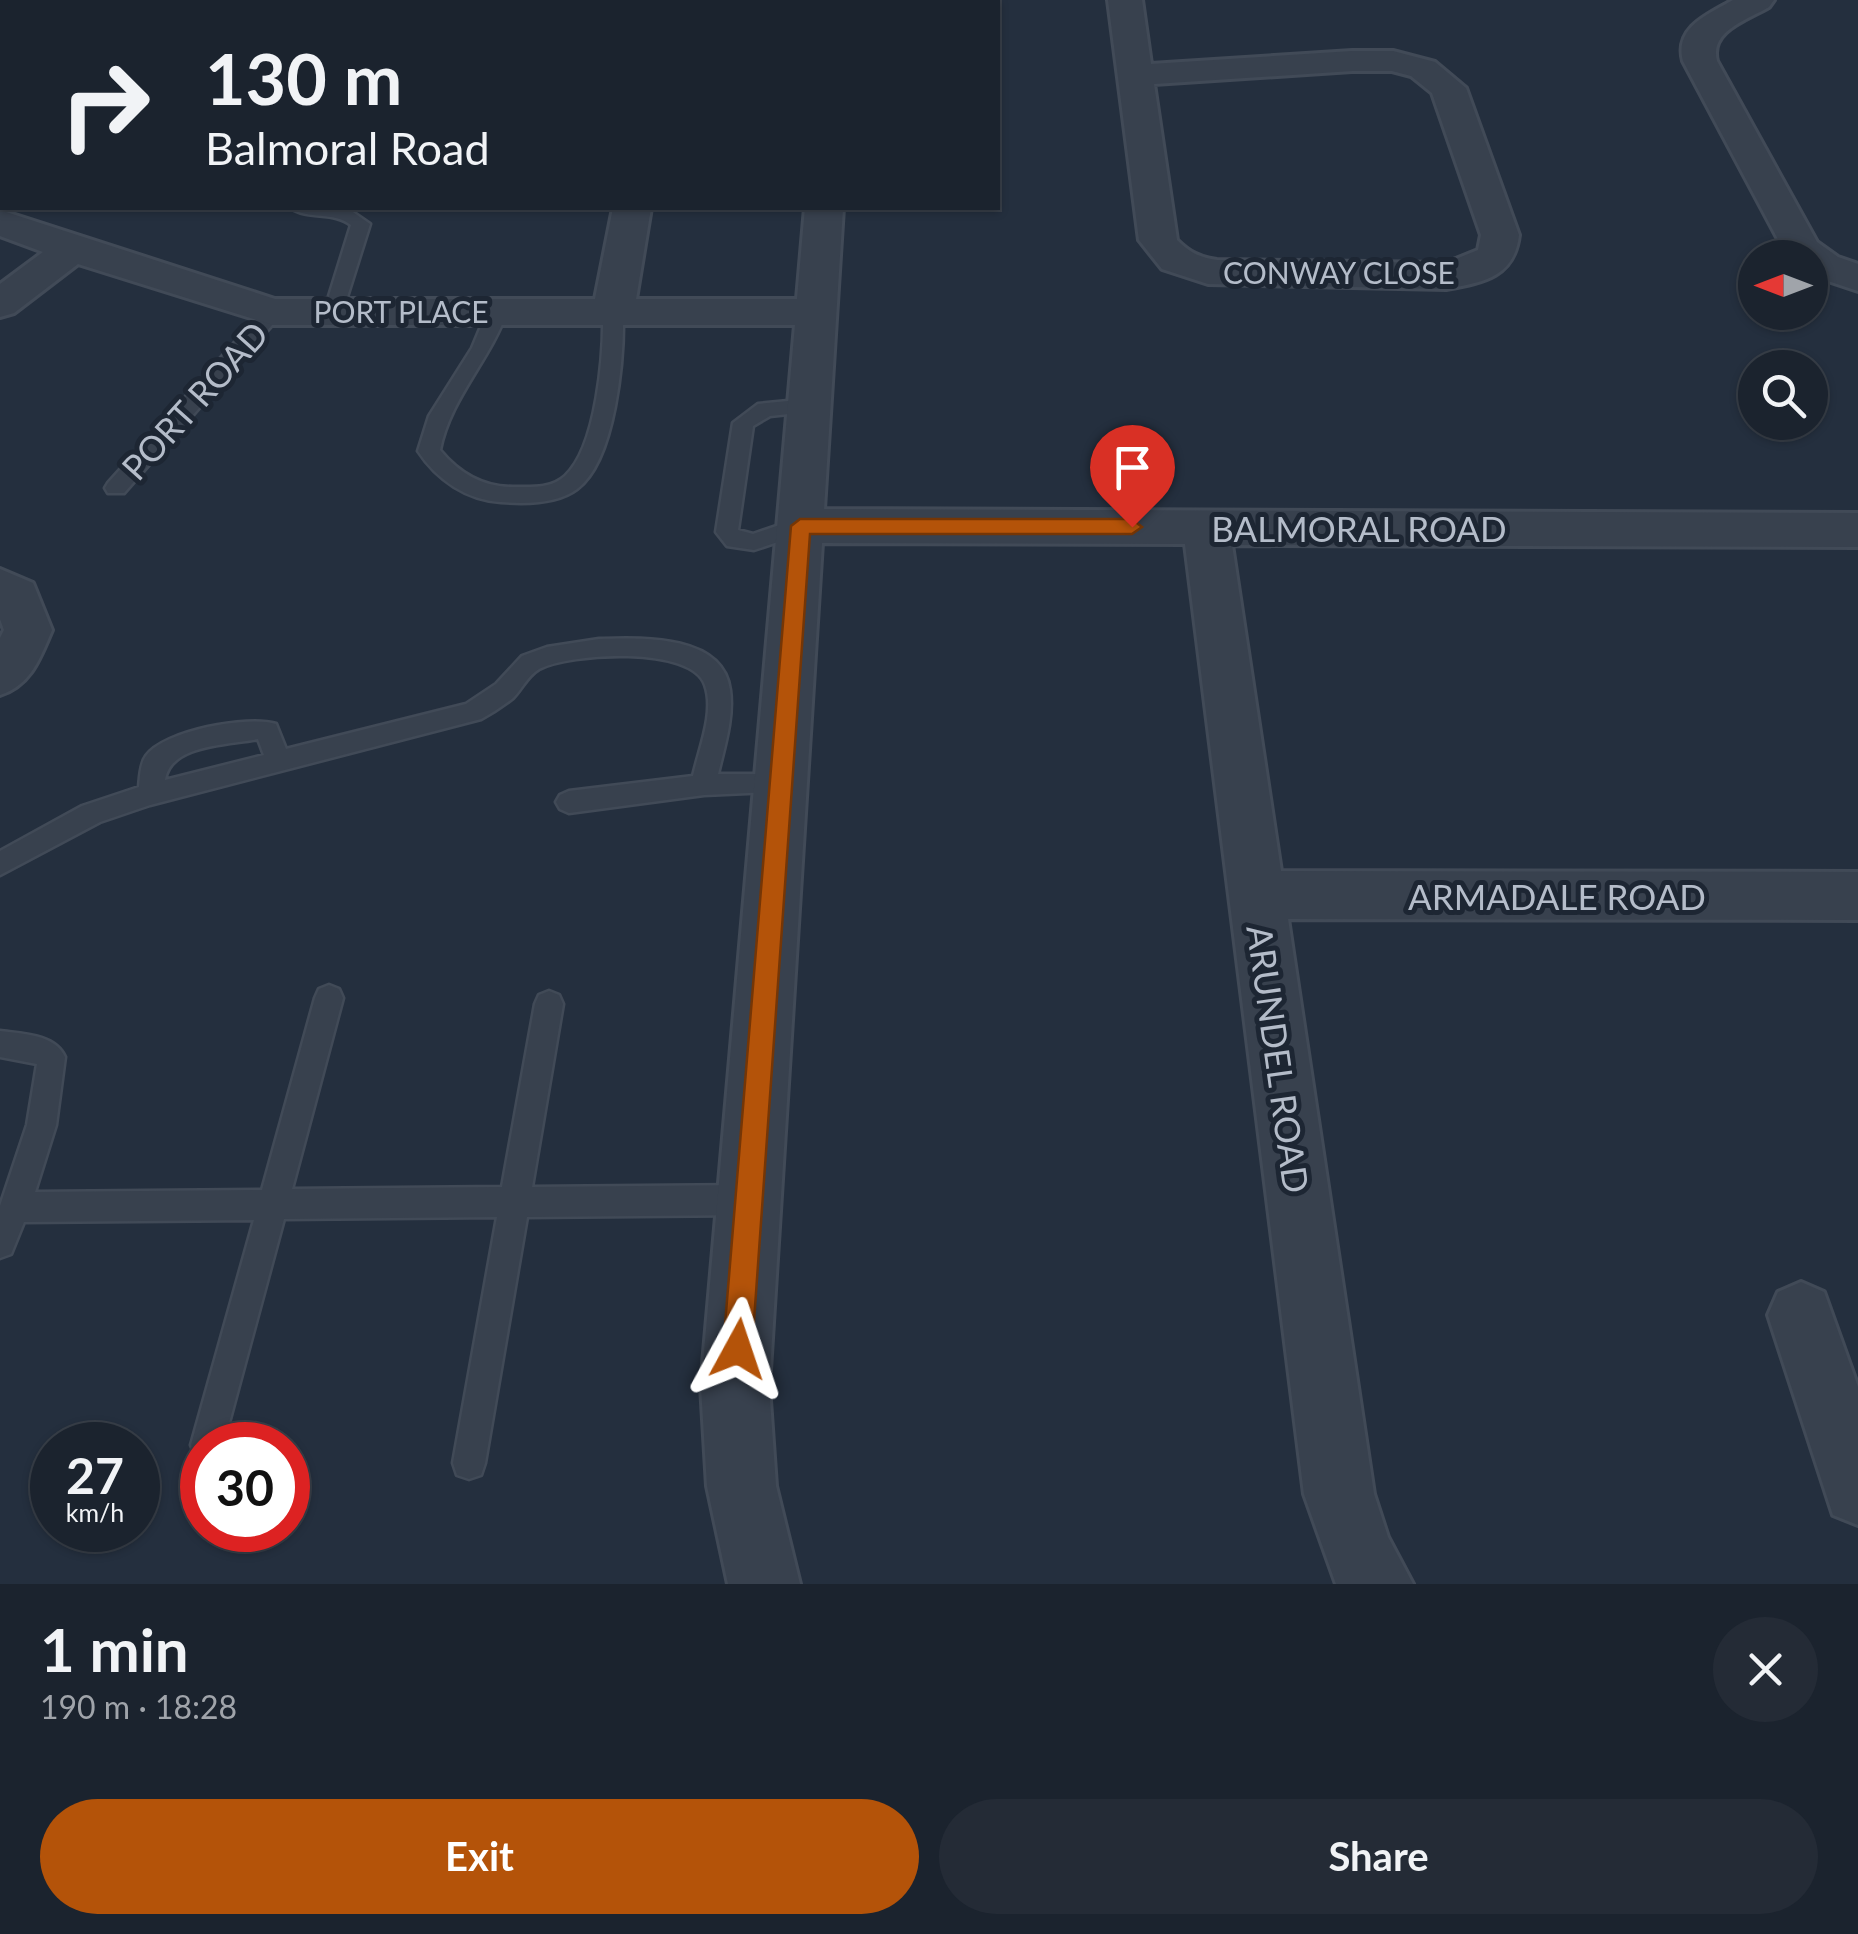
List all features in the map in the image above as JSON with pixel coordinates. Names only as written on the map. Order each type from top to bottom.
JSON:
[{"type":"street","name":"CONWAY CLOSE","points":[[1125,0],[1158,240],[1164,251],[1183,266],[1217,273],[1446,276],[1470,272],[1497,256],[1500,235],[1448,88],[1424,69],[1393,61],[1352,61],[1137,75]]},
{"type":"street","points":[[1757,0],[1704,31],[1697,50],[1700,62],[1802,249],[1824,266],[1858,278]]},
{"type":"street","points":[[613,312],[632,210]]},
{"type":"street","points":[[764,1584],[744,1511],[736,1448],[735,1386],[824,210]]},
{"type":"street","name":"PORT PLACE","points":[[0,222],[72,249],[273,312],[816,312]]},
{"type":"street","points":[[0,304],[72,249]]},
{"type":"street","name":"BALMORAL ROAD","points":[[800,526],[1858,530]]},
{"type":"street","name":"ARUNDEL ROAD","points":[[1206,527],[1339,1494],[1359,1556],[1377,1584]]},
{"type":"street","points":[[0,587],[16,596],[28,630],[16,658],[0,675]]},
{"type":"street","name":"ARMADALE ROAD","points":[[1256,896],[1858,896]]},
{"type":"street","points":[[1801,1315],[1858,1490]]},
{"type":"lane","points":[[318,210],[346,213],[361,224],[335,310]]},
{"type":"lane","name":"PORT ROAD","points":[[116,488],[273,312]]},
{"type":"lane","points":[[497,312],[490,339],[440,416],[429,451],[478,491],[496,495],[556,491],[582,472],[591,450],[616,340],[613,312]]},
{"type":"lane","points":[[800,526],[754,542],[735,540],[727,532],[743,423],[760,410],[809,406]]},
{"type":"lane","points":[[0,864],[91,814],[150,794],[472,712],[492,701],[530,663],[633,647],[694,655],[711,667],[718,683],[718,704],[704,785]]},
{"type":"lane","points":[[150,794],[151,770],[173,746],[258,729],[267,731],[278,764]]},
{"type":"lane","points":[[570,802],[704,785],[780,784]]},
{"type":"lane","points":[[213,1422],[329,998]]},
{"type":"lane","points":[[469,1463],[550,1004]]},
{"type":"lane","points":[[0,1044],[33,1048],[50,1057],[52,1081],[15,1207],[0,1243]]},
{"type":"lane","points":[[15,1207],[750,1200]]},
{"type":"route","points":[[738,1349],[800,526],[1132,527]]}]
